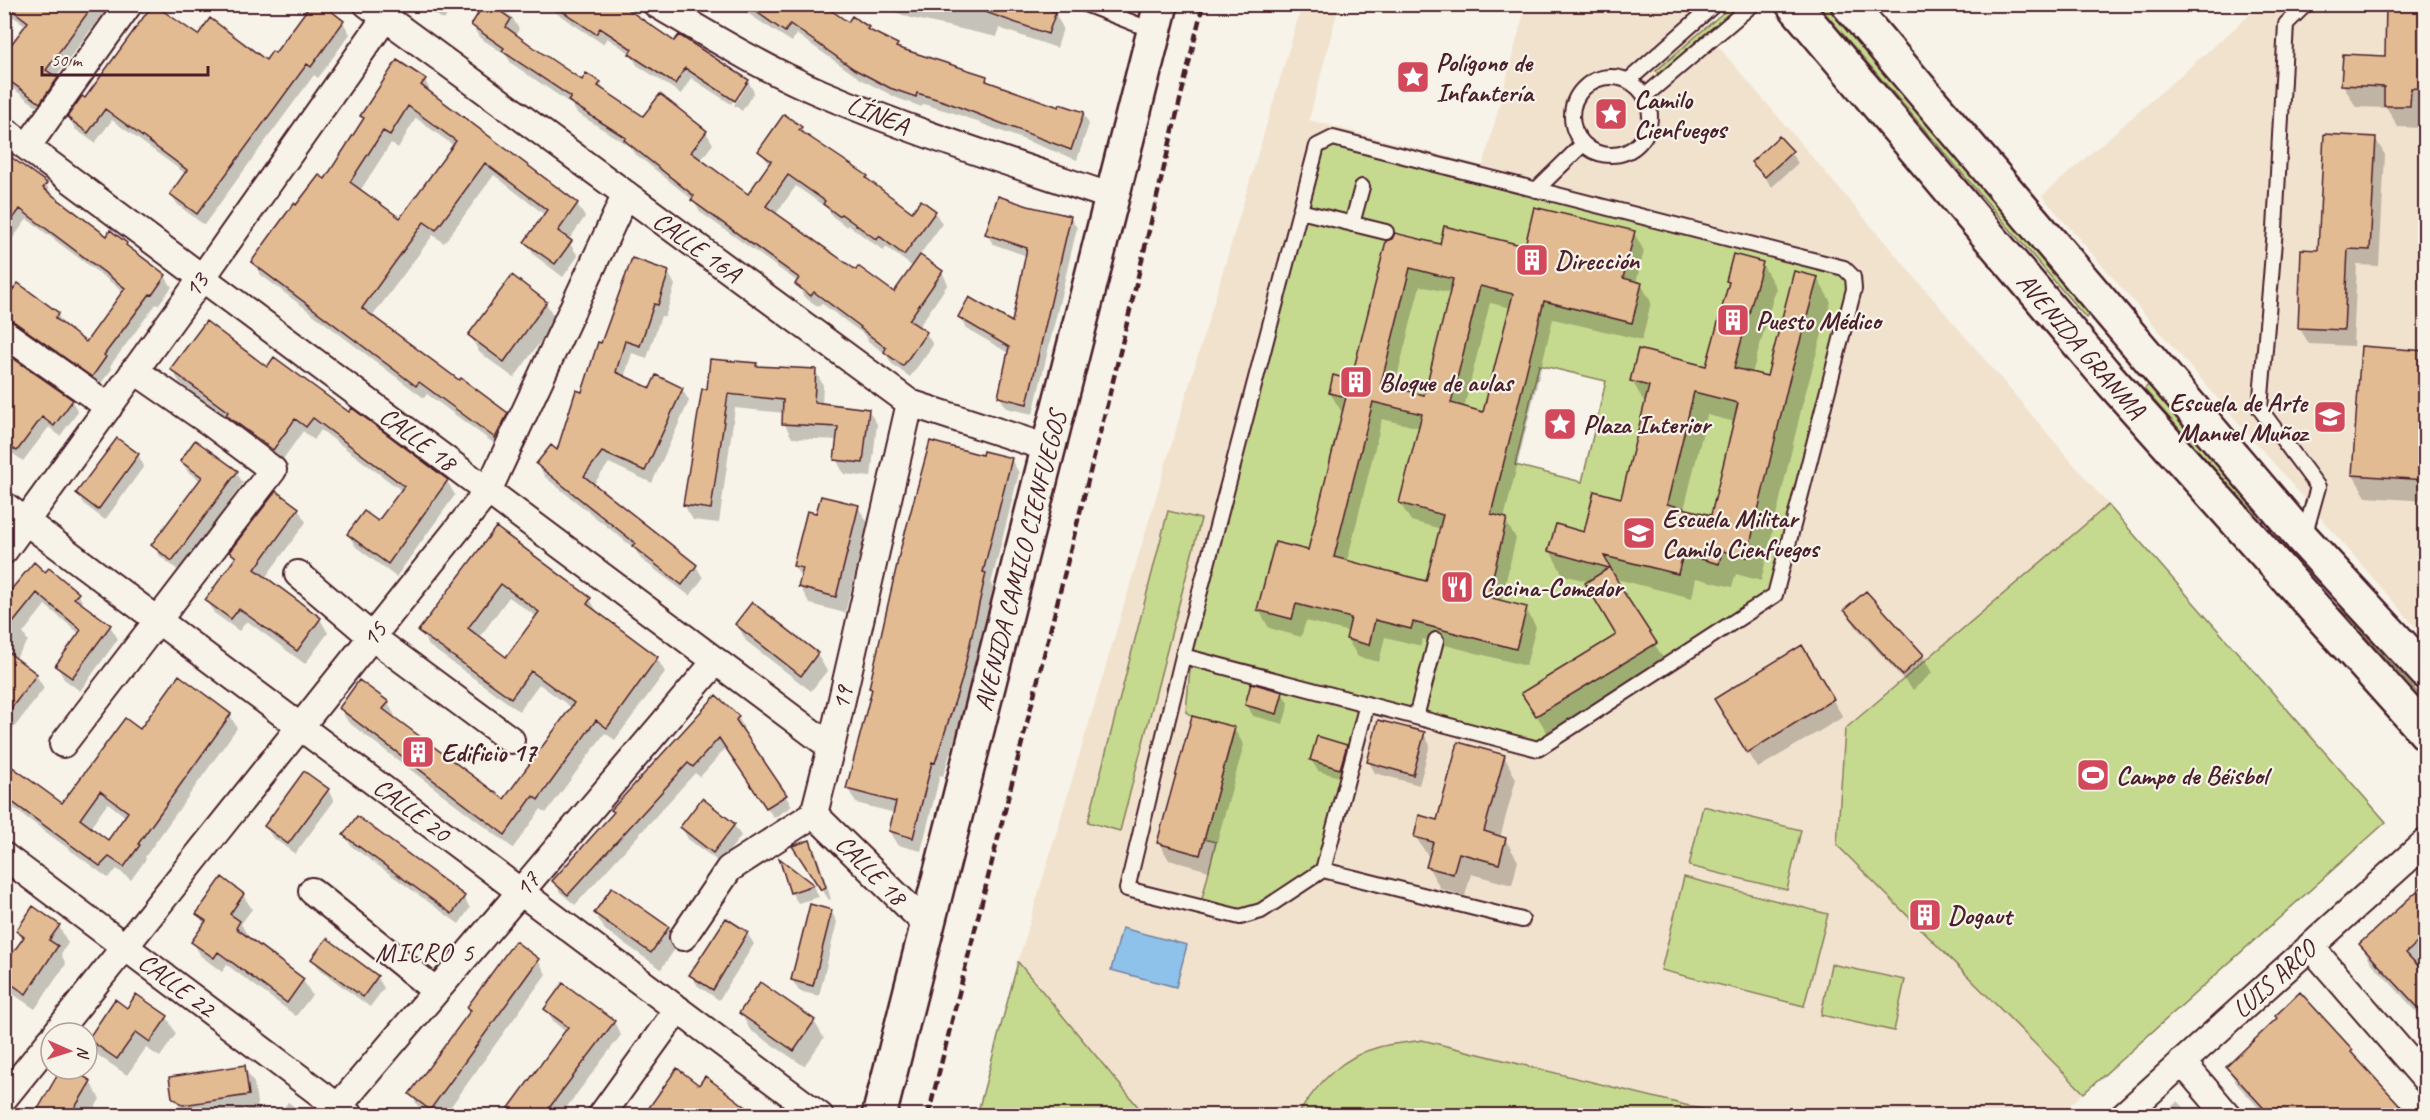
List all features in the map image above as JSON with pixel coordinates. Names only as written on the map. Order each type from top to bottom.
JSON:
[{"type":"main road","name":"AVENIDA GRANMA","points":[[1793,4],[2104,373],[2426,733]]},
{"type":"main road","name":"AVENIDA GRANMA","points":[[1848,4],[2303,539],[2426,672]]},
{"type":"main road","name":"AVENIDA CAMILO CIENFUEGOS","points":[[879,1116],[1158,18]]},
{"type":"main road","points":[[2104,373],[2137,343]]},
{"type":"street","points":[[27,147],[129,4]]},
{"type":"street","name":"LÍNEA","points":[[656,4],[709,36],[819,92],[927,134],[1112,197]]},
{"type":"street","name":"CALLE 16A","points":[[376,11],[910,403],[1048,448]]},
{"type":"street","name":"13","points":[[4,550],[202,278],[376,11]]},
{"type":"street","name":"CALLE 18","points":[[4,130],[831,747]]},
{"type":"street","name":"15","points":[[66,1021],[488,491],[626,194]]},
{"type":"street","points":[[4,333],[109,406]]},
{"type":"street","points":[[63,744],[273,470],[134,370]]},
{"type":"street","name":"19","points":[[814,814],[910,403]]},
{"type":"street","name":"CALLE 20","points":[[4,505],[820,1116]]},
{"type":"street","points":[[2278,566],[2303,539]]},
{"type":"street","points":[[298,574],[372,637],[511,740]]},
{"type":"street","name":"17","points":[[344,1111],[436,991],[716,661]]},
{"type":"street","points":[[683,937],[729,869],[814,814]]},
{"type":"street","name":"CALLE 18","points":[[814,814],[928,926]]},
{"type":"street","name":"LUIS ARCO","points":[[2123,1116],[2426,842]]},
{"type":"street","name":"CALLE 22","points":[[4,856],[344,1111]]},
{"type":"street","points":[[312,891],[436,991]]},
{"type":"street","points":[[2310,946],[2426,1080]]},
{"type":"street","points":[[601,1116],[678,1010]]},
{"type":"street","points":[[4,1098],[39,1055]]},
{"type":"street","points":[[2182,1062],[2228,1116]]},
{"type":"lane","points":[[1085,4],[1158,18]]},
{"type":"lane","points":[[1629,80],[1715,4]]},
{"type":"lane","points":[[1645,96],[1753,4]]},
{"type":"lane","points":[[2303,539],[2318,487],[2260,409],[2275,229],[2286,24],[2306,4]]},
{"type":"lane","points":[[1609,76],[1629,80],[1645,96],[1650,106],[1648,129],[1643,140],[1633,149],[1621,154],[1607,155],[1594,152],[1583,144],[1576,134],[1572,121],[1577,96],[1585,86],[1596,79],[1609,76]]},
{"type":"lane","points":[[1184,656],[1367,704],[1538,749],[1775,595],[1854,289],[1853,277],[1844,268],[1333,138],[1317,146],[1184,656],[1127,889],[1240,917],[1261,911],[1323,870],[1367,704]]},
{"type":"lane","points":[[1536,190],[1583,144]]},
{"type":"lane","points":[[1352,224],[1362,187]]},
{"type":"lane","points":[[1300,212],[1386,232]]},
{"type":"lane","points":[[1416,717],[1436,640]]},
{"type":"lane","points":[[1323,870],[1522,920]]},
{"type":"shaded area","name":"Escuela Militar Camilo Cienfuegos","points":[[1302,5],[1339,5],[1309,120],[1483,166],[1526,5],[1683,5],[2157,562],[2386,822],[2059,1115],[1145,1115],[1018,962]],"holes":[[[1539,365],[1606,382],[1581,482],[1515,465]]]},
{"type":"shaded area","name":"Escuela de Arte Manuel Muñoz","points":[[2261,5],[2425,5],[2425,638],[2042,196]]},
{"type":"green space","points":[[1732,5],[1739,5],[1658,74],[1656,71]]},
{"type":"green space","points":[[1818,5],[1827,5],[2090,312],[2086,318]]},
{"type":"green space","points":[[1333,138],[1853,277],[1775,595],[1538,749],[1367,704],[1323,870],[1240,917],[1200,907],[1216,842],[1204,839],[1235,728],[1192,716],[1186,712],[1191,658],[1179,659],[1317,146]],"holes":[[[1539,365],[1606,381],[1582,482],[1515,465]]]},
{"type":"green space","points":[[2151,383],[2262,509],[2255,515],[2144,389]]},
{"type":"green space","name":"Campo de Béisbol","points":[[2108,505],[2386,822],[2084,1093],[1837,845],[1845,729]]},
{"type":"green space","points":[[1168,511],[1201,519],[1120,831],[1088,822]]},
{"type":"green space","points":[[2341,609],[2425,701],[2425,711],[2336,614]]},
{"type":"green space","points":[[1703,806],[1801,830],[1787,890],[1689,866]]},
{"type":"green space","points":[[1684,877],[1828,914],[1804,1006],[1661,970]]},
{"type":"green space","points":[[1018,962],[1145,1115],[977,1115]]},
{"type":"green space","points":[[1831,964],[1905,980],[1894,1031],[1821,1015]]},
{"type":"green space","points":[[1422,1040],[1726,1115],[1298,1115],[1322,1082],[1342,1064],[1366,1051]]},
{"type":"water","points":[[1122,928],[1187,945],[1176,987],[1111,970]]},
{"type":"building","points":[[4,4],[94,4],[46,70],[58,78],[40,103],[4,77],[4,54],[28,22]]},
{"type":"building","points":[[153,4],[198,35],[210,18],[266,60],[272,51],[275,53],[311,4],[322,4],[344,21],[311,67],[307,64],[197,214],[170,194],[187,170],[105,109],[88,133],[67,117],[82,96],[85,98]]},
{"type":"building","points":[[484,4],[490,4],[511,19],[506,27],[536,49],[582,80],[586,73],[601,82],[598,86],[643,116],[660,94],[707,131],[691,152],[748,194],[771,161],[758,151],[784,114],[802,127],[799,130],[868,176],[866,178],[912,212],[921,200],[936,211],[904,255],[879,236],[877,240],[841,214],[839,216],[823,204],[825,201],[788,175],[766,206],[856,270],[858,266],[894,292],[920,255],[943,271],[909,320],[927,332],[903,366],[884,352],[886,348],[861,327],[814,292],[811,296],[795,284],[799,278],[691,200],[694,196],[624,140],[626,138],[568,101],[571,97],[502,51],[504,48],[471,25]]},
{"type":"building","points":[[552,4],[620,4],[674,41],[679,35],[749,80],[735,101],[685,68],[675,84],[629,54],[632,49],[600,28],[596,34]]},
{"type":"building","points":[[745,4],[822,4],[848,22],[852,16],[869,27],[867,29],[898,44],[896,47],[987,76],[986,81],[1059,107],[1060,104],[1084,112],[1071,150],[946,102],[917,93],[916,97],[890,88],[854,69],[790,24],[785,32]]},
{"type":"building","points":[[971,4],[1034,4],[1056,12],[1048,34],[971,7]]},
{"type":"building","points":[[2386,4],[2425,4],[2422,66],[2426,66],[2426,89],[2411,88],[2410,106],[2384,106],[2384,87],[2341,85],[2343,54],[2385,56]]},
{"type":"building","points":[[397,60],[426,79],[421,85],[578,203],[558,231],[572,241],[555,264],[524,242],[547,210],[485,163],[436,230],[424,222],[362,308],[459,380],[461,378],[508,413],[495,438],[419,382],[416,386],[251,262],[294,203],[296,205],[319,175],[325,179],[364,118],[360,116]],"holes":[[[408,106],[456,141],[400,218],[350,182],[383,131],[390,135]]]},
{"type":"building","points":[[2324,134],[2376,137],[2370,250],[2348,249],[2344,330],[2298,328],[2301,249],[2318,250]]},
{"type":"building","points":[[1779,136],[1793,151],[1765,177],[1751,162]]},
{"type":"building","points":[[4,152],[47,183],[43,188],[107,236],[110,230],[166,275],[104,355],[106,357],[92,377],[13,321],[4,318],[4,301],[18,283],[59,313],[55,318],[86,342],[125,288],[20,209],[4,231]]},
{"type":"building","points":[[998,196],[1071,216],[1027,404],[998,397],[1009,347],[958,317],[969,297],[1012,322],[1027,248],[985,234]]},
{"type":"building","points":[[1534,207],[1635,231],[1623,278],[1642,283],[1632,323],[1544,301],[1491,514],[1507,518],[1488,597],[1527,607],[1516,649],[1413,622],[1411,629],[1375,620],[1369,645],[1346,639],[1351,618],[1296,604],[1292,619],[1257,610],[1275,542],[1308,550],[1346,397],[1329,393],[1333,375],[1351,380],[1386,241],[1392,239],[1395,233],[1440,244],[1444,226],[1525,246]],"holes":[[[1410,268],[1453,279],[1424,395],[1381,384]],[[1480,286],[1513,294],[1483,412],[1451,403]],[[1373,402],[1422,414],[1399,503],[1443,515],[1426,581],[1334,557]]]},
{"type":"building","points":[[1733,254],[1763,262],[1734,368],[1767,376],[1794,271],[1818,277],[1789,381],[1747,557],[1722,551],[1719,564],[1683,554],[1678,574],[1604,556],[1623,591],[1657,643],[1536,716],[1521,693],[1616,635],[1585,583],[1609,568],[1548,551],[1556,524],[1584,532],[1594,491],[1621,498],[1649,386],[1630,381],[1638,349],[1706,366],[1729,282],[1726,281]],"holes":[[[1694,392],[1738,403],[1711,515],[1667,504]]]},
{"type":"building","points":[[632,258],[669,271],[658,305],[654,304],[640,346],[625,341],[616,372],[650,388],[656,375],[683,388],[645,471],[602,452],[584,476],[697,565],[682,585],[632,546],[635,543],[536,464],[551,445],[557,450],[576,390],[582,392],[598,342],[601,343]]},
{"type":"building","points":[[512,275],[547,302],[504,362],[468,335]]},
{"type":"building","points":[[206,321],[267,367],[274,357],[349,412],[352,408],[448,480],[388,564],[347,534],[364,511],[378,521],[404,486],[313,418],[306,427],[295,419],[273,450],[226,415],[228,412],[170,369]]},
{"type":"building","points":[[2361,346],[2426,351],[2426,480],[2352,475]]},
{"type":"building","points":[[4,352],[73,400],[54,426],[42,417],[17,451],[4,442]]},
{"type":"building","points":[[710,359],[757,363],[756,366],[816,369],[814,402],[869,409],[863,463],[834,460],[838,427],[782,424],[783,400],[728,394],[711,509],[683,505],[702,389],[707,389]]},
{"type":"building","points":[[117,438],[139,454],[98,510],[76,493]]},
{"type":"building","points":[[195,440],[238,471],[172,561],[151,545],[202,477],[180,461]]},
{"type":"building","points":[[930,441],[982,455],[983,451],[1012,458],[983,572],[986,573],[962,679],[935,763],[932,762],[913,838],[889,831],[896,802],[846,789],[872,689],[869,688],[900,551]]},
{"type":"building","points":[[276,491],[299,508],[255,569],[321,618],[297,651],[239,609],[231,619],[205,600],[236,557],[229,552]]},
{"type":"building","points":[[821,496],[859,505],[836,597],[798,587],[803,568],[793,566],[807,511],[816,513]]},
{"type":"building","points":[[496,527],[591,598],[587,604],[658,657],[607,728],[596,720],[538,800],[533,796],[505,835],[339,708],[359,680],[389,702],[383,709],[504,799],[574,703],[531,671],[511,698],[418,631]],"holes":[[[501,584],[539,612],[506,657],[468,628]]]},
{"type":"building","points":[[34,562],[45,572],[49,568],[79,593],[74,598],[111,625],[72,678],[55,666],[81,630],[37,593],[4,634],[4,598]]},
{"type":"building","points":[[1866,591],[1924,655],[1902,675],[1844,610]]},
{"type":"building","points":[[752,602],[818,653],[801,676],[735,624]]},
{"type":"building","points":[[1802,645],[1834,699],[1747,753],[1714,699]]},
{"type":"building","points":[[4,649],[37,674],[4,718]]},
{"type":"building","points":[[179,675],[231,714],[124,867],[109,857],[100,866],[4,796],[4,761],[62,803],[125,718],[140,729]],"holes":[[[100,791],[128,812],[108,840],[80,819]]]},
{"type":"building","points":[[1251,683],[1283,692],[1277,714],[1245,705]]},
{"type":"building","points":[[716,695],[739,716],[736,720],[787,795],[766,808],[719,738],[693,767],[688,763],[568,895],[552,881],[614,812],[611,810]]},
{"type":"building","points":[[1192,716],[1235,727],[1200,855],[1157,843]]},
{"type":"building","points":[[1378,720],[1425,732],[1413,775],[1367,762]]},
{"type":"building","points":[[1317,736],[1347,745],[1340,769],[1310,760]]},
{"type":"building","points":[[1458,742],[1505,755],[1484,831],[1506,838],[1499,864],[1459,853],[1453,874],[1426,867],[1433,842],[1414,837],[1419,815],[1437,820]]},
{"type":"building","points":[[304,771],[329,789],[288,844],[264,826]]},
{"type":"building","points":[[702,798],[735,824],[713,853],[680,827]]},
{"type":"building","points":[[357,816],[465,896],[452,914],[343,835]]},
{"type":"building","points":[[810,840],[826,887],[821,890],[792,846]]},
{"type":"building","points":[[779,858],[814,885],[790,893]]},
{"type":"building","points":[[222,877],[244,894],[230,914],[240,921],[236,928],[304,979],[287,1003],[218,952],[214,958],[191,942],[206,921],[196,914]]},
{"type":"building","points":[[2426,883],[2426,935],[2406,953],[2426,974],[2426,1016],[2359,944]]},
{"type":"building","points":[[612,887],[669,927],[651,953],[594,913]]},
{"type":"building","points":[[810,904],[832,910],[813,986],[791,980]]},
{"type":"building","points":[[33,906],[60,925],[49,940],[58,946],[26,994],[4,979],[4,965],[24,937],[16,931]]},
{"type":"building","points":[[726,918],[748,932],[713,990],[689,975]]},
{"type":"building","points":[[327,938],[378,976],[363,997],[311,959]]},
{"type":"building","points":[[515,941],[539,959],[430,1110],[409,1094],[471,1010],[467,1007]]},
{"type":"building","points":[[760,982],[815,1020],[794,1051],[739,1013]]},
{"type":"building","points":[[563,983],[615,1021],[543,1116],[503,1116],[568,1027],[544,1009]]},
{"type":"building","points":[[2300,992],[2410,1116],[2271,1116],[2226,1067],[2277,1018],[2275,1016]]},
{"type":"building","points":[[136,994],[168,1016],[150,1042],[136,1032],[117,1059],[99,1047],[99,1023],[115,999],[127,1008]]},
{"type":"building","points":[[245,1065],[249,1095],[183,1105],[172,1097],[169,1077]]},
{"type":"building","points":[[677,1068],[699,1085],[705,1076],[758,1116],[703,1116],[693,1108],[688,1116],[643,1116]]},
{"type":"building","points":[[54,1081],[91,1081],[70,1116],[34,1116]]},
{"type":"railway","points":[[928,1116],[1115,373],[1203,4]]},
{"type":"place","name":"Polígono de Infantería","points":[[1413,77]]},
{"type":"place","name":"Camilo Cienfuegos","points":[[1611,114]]},
{"type":"place","name":"Dirección","points":[[1532,260]]},
{"type":"place","name":"Puesto Médico","points":[[1733,320]]},
{"type":"place","name":"Bloque de aulas","points":[[1356,382]]},
{"type":"place","name":"Escuela de Arte Manuel Muñoz","points":[[2330,417]]},
{"type":"place","name":"Plaza Interior","points":[[1560,424]]},
{"type":"place","name":"Escuela Militar Camilo Cienfuegos","points":[[1639,533]]},
{"type":"place","name":"Cocina-Comedor","points":[[1457,587]]},
{"type":"place","name":"Edificio 17","points":[[418,752]]},
{"type":"place","name":"Campo de Béisbol","points":[[2093,775]]},
{"type":"place","name":"Dogaut","points":[[1925,915]]},
{"type":"district","name":"MICRO 5","points":[[425,952]]}]
